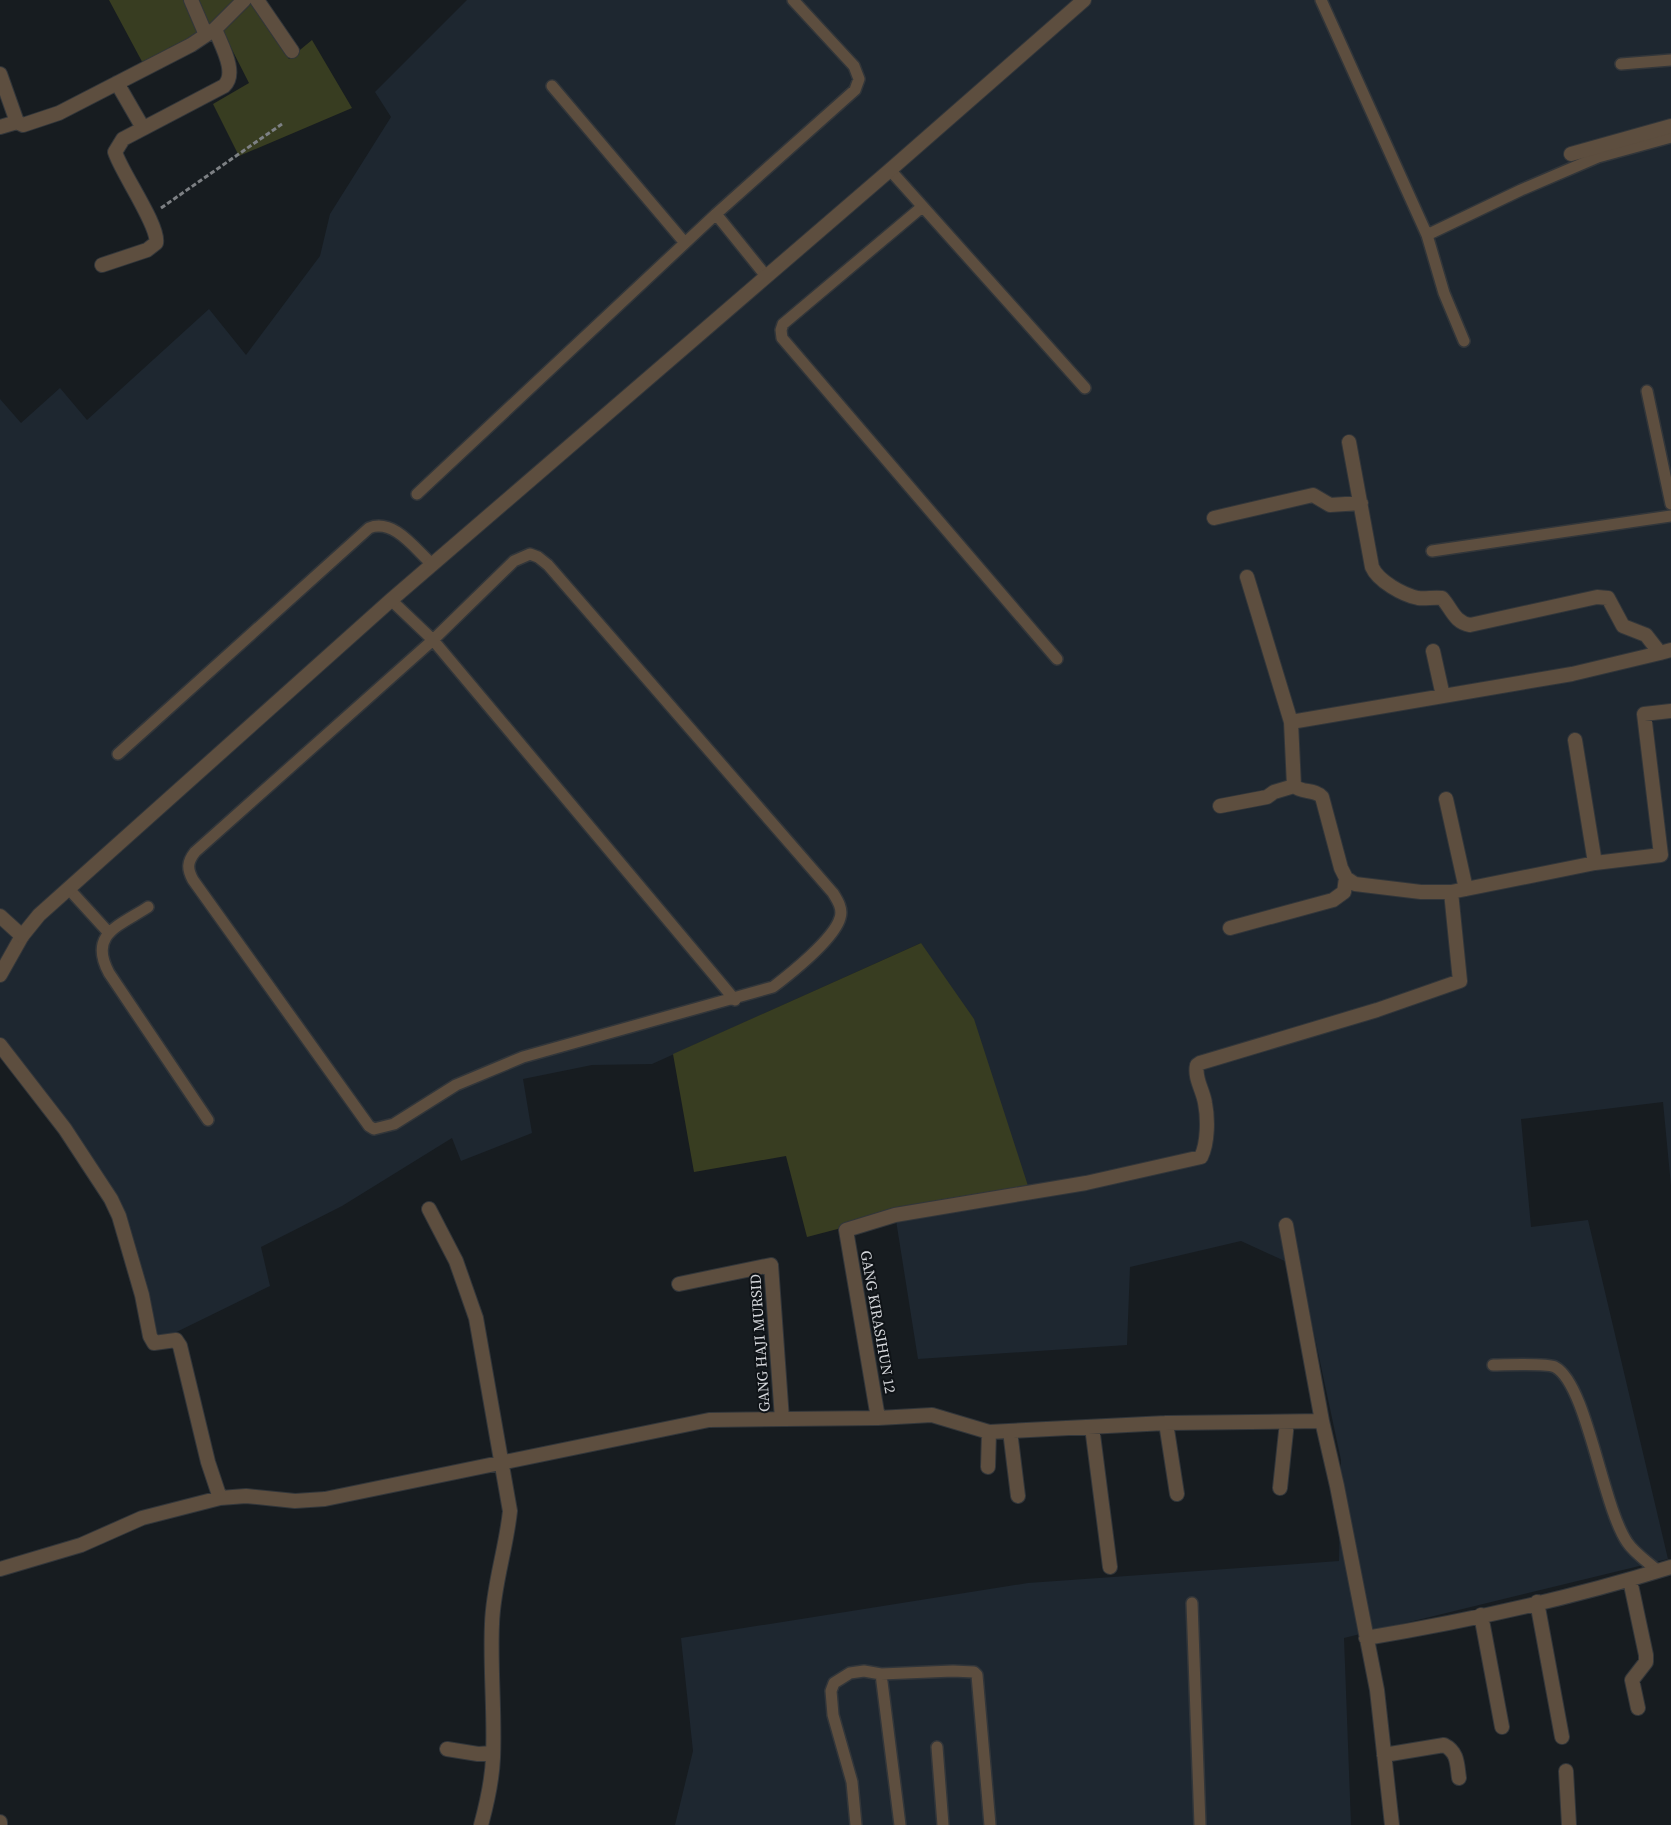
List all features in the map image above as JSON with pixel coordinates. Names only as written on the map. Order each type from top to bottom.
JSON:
[{"type":"street","points":[[102,265],[147,250],[155,245],[156,235],[148,216],[115,152],[119,142],[224,86],[229,81],[230,72],[191,0]]},
{"type":"street","points":[[0,127],[17,122],[23,125],[59,113],[117,83],[210,32],[244,0]]},
{"type":"street","points":[[257,0],[292,51]]},
{"type":"street","points":[[0,975],[22,936],[35,919],[68,888],[432,564],[890,170],[1084,0]]},
{"type":"street","points":[[0,74],[17,122]]},
{"type":"street","points":[[117,83],[143,128]]},
{"type":"street","points":[[1571,154],[1671,126]]},
{"type":"street","points":[[1349,442],[1375,573],[1385,583],[1418,598],[1442,598],[1455,618],[1462,623],[1470,625],[1605,597],[1611,602],[1623,626],[1646,635],[1665,652]]},
{"type":"street","points":[[1214,518],[1313,495],[1330,505],[1361,503]]},
{"type":"street","points":[[1246,577],[1291,722],[1294,786]]},
{"type":"street","points":[[1433,651],[1443,696]]},
{"type":"street","points":[[1291,722],[1572,674],[1665,652]]},
{"type":"street","points":[[1220,806],[1267,797],[1274,792],[1294,786],[1299,789],[1319,793],[1322,797],[1341,868],[1346,878],[1355,884],[1377,888],[1451,892],[1595,863],[1662,855],[1644,714],[1671,711]]},
{"type":"street","points":[[1575,740],[1595,863]]},
{"type":"street","points":[[1446,799],[1466,889]]},
{"type":"street","points":[[1230,928],[1333,900],[1344,892],[1346,878]]},
{"type":"street","name":"GANG KIRASIHUN 12","points":[[878,1418],[846,1230],[894,1215],[1086,1183],[1201,1157],[1204,1151],[1206,1124],[1205,1102],[1196,1073],[1197,1065],[1377,1010],[1460,981],[1451,892]]},
{"type":"street","points":[[0,916],[22,936]]},
{"type":"street","points":[[0,1045],[64,1129],[111,1199],[119,1216],[134,1268],[150,1336],[154,1343],[176,1340],[180,1346],[208,1462],[220,1498]]},
{"type":"street","points":[[429,1209],[456,1261],[476,1318],[503,1461],[510,1512],[507,1544],[494,1598],[491,1667],[493,1753],[490,1788],[481,1825]]},
{"type":"street","points":[[1286,1225],[1322,1421],[1337,1486],[1377,1690],[1392,1825]]},
{"type":"street","name":"GANG HAJI MURSID","points":[[679,1284],[771,1265],[782,1419]]},
{"type":"street","points":[[0,1569],[81,1545],[142,1518],[220,1498],[246,1496],[295,1501],[325,1499],[709,1420],[878,1418],[932,1415],[989,1432],[1166,1423],[1322,1421]]},
{"type":"street","points":[[1280,1488],[1287,1422]]},
{"type":"street","points":[[1166,1423],[1177,1494]]},
{"type":"street","points":[[1092,1427],[1110,1567]]},
{"type":"street","points":[[1010,1431],[1018,1496]]},
{"type":"street","points":[[988,1467],[989,1432]]},
{"type":"street","points":[[1366,1638],[1436,1626],[1630,1580],[1664,1569]]},
{"type":"street","points":[[1630,1580],[1646,1655],[1646,1662],[1632,1680],[1638,1708]]},
{"type":"street","points":[[1537,1602],[1562,1737]]},
{"type":"street","points":[[1481,1615],[1502,1727]]},
{"type":"street","points":[[1384,1755],[1444,1745],[1452,1749],[1456,1756],[1459,1778]]},
{"type":"street","points":[[448,1749],[472,1754],[493,1753]]},
{"type":"street","points":[[1566,1771],[1569,1825]]},
{"type":"lane","points":[[417,494],[716,214],[855,90],[858,84],[854,66],[794,0]]},
{"type":"lane","points":[[1321,0],[1427,235],[1444,293],[1464,341]]},
{"type":"lane","points":[[1621,64],[1671,60]]},
{"type":"lane","points":[[552,86],[685,243]]},
{"type":"lane","points":[[1427,235],[1521,190],[1598,157],[1671,137]]},
{"type":"lane","points":[[890,170],[1085,388]]},
{"type":"lane","points":[[922,207],[784,324],[781,330],[782,338],[1056,659]]},
{"type":"lane","points":[[716,214],[766,276]]},
{"type":"lane","points":[[1647,390],[1671,504]]},
{"type":"lane","points":[[1432,552],[1671,516]]},
{"type":"lane","points":[[118,754],[369,528],[376,525],[389,526],[432,564]]},
{"type":"lane","points":[[530,554],[538,557],[838,900],[841,916],[833,931],[797,967],[772,987],[735,1000],[524,1057],[456,1085],[394,1124],[374,1129],[369,1126],[193,880],[188,866],[194,852],[432,640],[514,561],[530,554]]},
{"type":"lane","points":[[391,600],[432,640],[735,1000]]},
{"type":"lane","points":[[68,888],[109,933]]},
{"type":"lane","points":[[148,907],[109,933],[100,947],[103,962],[208,1120]]},
{"type":"lane","points":[[1494,1365],[1552,1366],[1564,1374],[1581,1408],[1610,1506],[1627,1543],[1664,1569]]},
{"type":"lane","points":[[1192,1603],[1200,1825]]},
{"type":"lane","points":[[856,1825],[852,1782],[835,1726],[831,1691],[834,1683],[850,1673],[864,1671],[881,1674],[952,1671],[974,1672],[977,1675],[990,1825]]},
{"type":"lane","points":[[881,1674],[900,1825]]},
{"type":"lane","points":[[937,1748],[943,1825]]},
{"type":"path","points":[[148,216],[282,124]]},
{"type":"shaded area","points":[[467,0],[1671,0],[1671,1186],[1663,1102],[1521,1119],[1531,1227],[1588,1220],[1668,1559],[1344,1638],[1351,1825],[675,1825],[693,1751],[681,1638],[1028,1583],[1339,1561],[1341,1460],[1300,1268],[1241,1241],[1130,1267],[1127,1345],[918,1359],[895,1214],[921,943],[652,1064],[592,1065],[523,1079],[532,1133],[461,1161],[452,1138],[342,1206],[261,1247],[270,1286],[152,1344],[123,1211],[0,1039],[0,399],[21,423],[60,388],[87,420],[209,309],[246,355],[320,256],[330,214],[391,117],[375,92]]},
{"type":"green space","points":[[109,0],[260,0],[256,5],[289,59],[312,40],[352,108],[239,156],[213,104],[249,83],[222,30],[146,69]]},
{"type":"green space","points":[[921,943],[974,1019],[1029,1189],[895,1214],[807,1237],[786,1156],[694,1172],[673,1054]]}]
